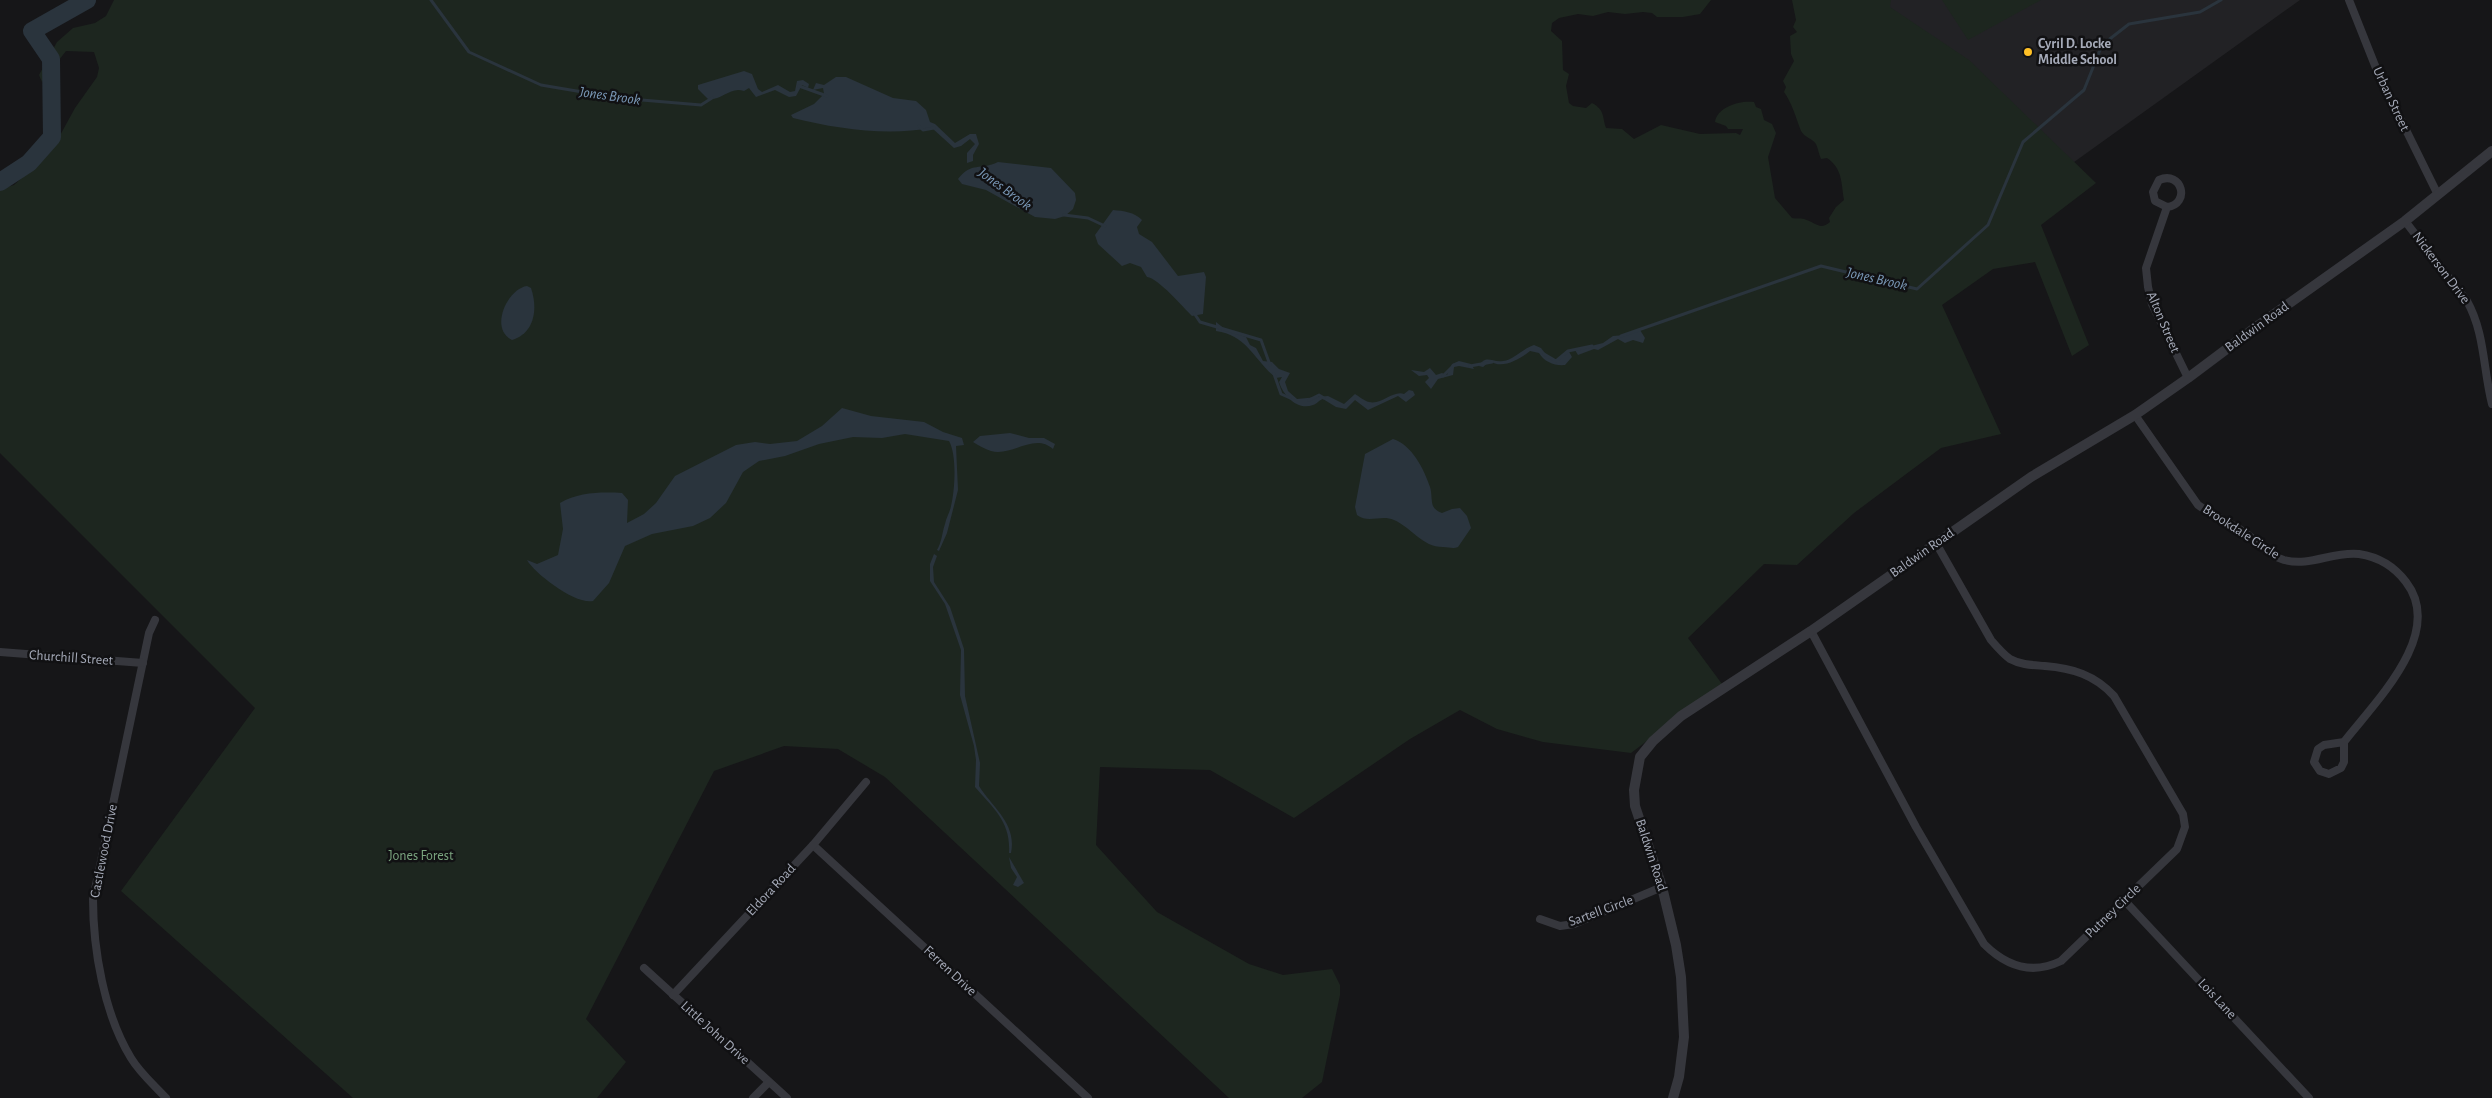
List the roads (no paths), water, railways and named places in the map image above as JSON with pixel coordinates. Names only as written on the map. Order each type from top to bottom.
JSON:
[{"type":"street","name":"Urban Street","points":[[2349,0],[2378,73],[2438,195]]},
{"type":"street","name":"Baldwin Road","points":[[1673,1098],[1682,1058],[1684,1018],[1676,945],[1662,887],[1635,806],[1634,790],[1640,757],[1653,741],[1681,716],[1811,631],[2031,477],[2135,415],[2188,378],[2256,326],[2405,221],[2492,151]]},
{"type":"street","name":"Alton Street","points":[[2167,208],[2146,268],[2148,287],[2152,304],[2188,378]]},
{"type":"street","name":"Nickerson Drive","points":[[2405,221],[2467,301],[2475,315],[2480,331],[2492,404]]},
{"type":"street","name":"Brookdale Circle","points":[[2135,415],[2198,505],[2212,516],[2246,533],[2268,553],[2283,560],[2299,563],[2357,554],[2378,558],[2397,570],[2410,587],[2418,608],[2418,630],[2411,652],[2344,742]]},
{"type":"street","name":"Putney Circle","points":[[1811,631],[1916,827],[1984,944],[1992,951],[2020,967],[2031,969],[2051,966],[2061,961],[2177,849],[2185,827],[2179,804],[2109,690],[2103,684],[2079,671],[2023,664],[2011,660],[2000,651],[1991,640],[1936,543]]},
{"type":"street","name":"Castlewood Drive","points":[[155,620],[149,633],[93,899],[93,926],[103,982],[120,1036],[139,1070],[166,1098]]},
{"type":"street","name":"Churchill Street","points":[[0,652],[143,663]]},
{"type":"street","points":[[2344,742],[2344,762],[2341,768],[2329,774],[2320,771],[2314,759],[2318,749],[2344,742]]},
{"type":"street","name":"Eldora Road","points":[[673,995],[812,845],[866,782]]},
{"type":"street","name":"Ferren Drive","points":[[812,845],[1088,1098]]},
{"type":"street","name":"Sartell Circle","points":[[1540,919],[1560,926],[1574,924],[1662,887]]},
{"type":"street","name":"Lois Lane","points":[[2124,900],[2309,1098]]},
{"type":"street","name":"Little John Drive","points":[[644,968],[787,1098]]},
{"type":"street","points":[[753,1098],[769,1082]]},
{"type":"water","points":[[744,71],[752,74],[758,89],[762,92],[778,85],[790,92],[795,91],[797,81],[803,80],[809,84],[808,88],[802,85],[796,96],[789,97],[775,90],[756,97],[749,88],[744,91],[734,90],[718,98],[708,99],[698,89],[698,85]]},
{"type":"water","points":[[836,77],[846,77],[893,98],[916,101],[926,110],[930,122],[935,124],[955,143],[970,134],[976,134],[979,144],[973,155],[973,161],[967,163],[967,153],[975,144],[970,139],[961,146],[954,148],[932,128],[897,131],[862,130],[793,118],[791,115],[814,104],[824,94],[823,88],[813,90],[816,83],[824,85]]},
{"type":"water","points":[[998,162],[1051,168],[1075,193],[1076,200],[1073,209],[1065,216],[1055,219],[1035,217],[986,190],[962,184],[958,179],[963,173],[972,168],[992,165]]},
{"type":"water","points":[[1113,210],[1125,211],[1142,220],[1137,227],[1139,234],[1152,242],[1178,276],[1204,272],[1206,277],[1203,314],[1192,316],[1164,287],[1147,277],[1141,267],[1130,263],[1122,266],[1098,244],[1095,235]]},
{"type":"water","points":[[527,286],[531,288],[533,296],[533,319],[526,332],[512,340],[505,335],[502,327],[503,310],[513,294]]},
{"type":"water","points":[[1216,322],[1226,330],[1246,337],[1250,345],[1256,348],[1263,361],[1272,362],[1279,369],[1290,373],[1285,382],[1288,391],[1297,399],[1328,396],[1344,404],[1355,394],[1367,401],[1374,402],[1396,394],[1404,394],[1409,390],[1413,391],[1415,395],[1406,402],[1398,396],[1368,410],[1355,400],[1346,409],[1336,407],[1323,399],[1313,405],[1302,406],[1296,404],[1287,397],[1281,387],[1279,382],[1282,377],[1276,378],[1243,343],[1227,333],[1216,331]]},
{"type":"water","points":[[1640,330],[1645,338],[1643,343],[1633,340],[1625,343],[1618,339],[1598,350],[1594,349],[1578,355],[1575,350],[1603,343],[1613,336],[1625,335]]},
{"type":"water","points":[[1534,345],[1541,348],[1548,357],[1557,361],[1568,350],[1572,357],[1565,365],[1557,365],[1547,361],[1539,353],[1530,351],[1505,364],[1490,361],[1483,367],[1479,366],[1484,360],[1507,360]]},
{"type":"water","points":[[1459,361],[1471,364],[1474,369],[1454,367],[1453,375],[1438,379],[1431,389],[1425,382],[1429,378],[1427,375],[1419,376],[1411,370],[1424,372],[1430,368],[1436,375],[1442,373],[1447,375],[1452,364]]},
{"type":"water","points":[[842,408],[871,416],[924,422],[943,432],[962,438],[964,445],[956,446],[958,490],[947,533],[939,551],[937,550],[954,491],[952,447],[949,441],[905,434],[882,438],[853,437],[819,444],[785,456],[759,461],[743,472],[726,503],[710,518],[693,526],[652,534],[625,546],[609,583],[593,601],[577,598],[557,587],[538,573],[527,560],[537,564],[558,555],[563,529],[560,503],[567,499],[590,494],[622,493],[628,500],[627,523],[644,514],[656,503],[675,476],[736,445],[755,442],[770,444],[797,441],[822,426]]},
{"type":"water","points":[[1010,433],[1029,438],[1044,438],[1055,444],[1053,449],[1046,444],[1038,443],[999,452],[991,451],[973,442],[980,436]]},
{"type":"water","points":[[1393,439],[1406,446],[1421,465],[1430,487],[1432,504],[1435,509],[1442,513],[1460,508],[1467,516],[1471,528],[1458,547],[1443,547],[1429,544],[1400,523],[1389,518],[1366,519],[1357,515],[1355,507],[1365,454]]},
{"type":"water","points":[[934,554],[937,556],[933,567],[934,582],[950,607],[964,649],[965,696],[980,763],[979,786],[1007,825],[1012,843],[1011,853],[1009,853],[1009,842],[1004,824],[995,809],[975,787],[976,760],[974,746],[960,695],[961,650],[945,604],[930,581],[930,564]]},
{"type":"water","points":[[1009,857],[1024,883],[1018,887],[1013,885],[1017,877],[1011,868]]},
{"type":"waterway","points":[[0,182],[29,163],[52,137],[51,59],[32,31],[87,0]]},
{"type":"waterway","name":"Jones Brook","points":[[431,0],[469,52],[541,85],[618,98],[701,105],[712,98]]},
{"type":"waterway","name":"Jones Brook","points":[[1621,336],[1821,266],[1917,289],[1988,225],[2023,142],[2084,90],[2102,45],[2129,24],[2200,12],[2221,0]]},
{"type":"waterway","name":"Jones Brook","points":[[799,86],[827,96]]},
{"type":"waterway","name":"Jones Brook","points":[[919,126],[923,130],[934,128]]},
{"type":"waterway","name":"Jones Brook","points":[[1064,215],[1088,218],[1105,226]]},
{"type":"waterway","name":"Jones Brook","points":[[1194,313],[1200,322],[1261,340],[1270,365]]},
{"type":"waterway","name":"Jones Brook","points":[[1544,354],[1556,361],[1568,351],[1592,346]]},
{"type":"waterway","name":"Jones Brook","points":[[1470,366],[1492,362]]},
{"type":"waterway","name":"Jones Brook","points":[[1443,376],[1454,365]]},
{"type":"waterway","name":"Jones Brook","points":[[1274,374],[1281,394],[1290,398]]},
{"type":"waterway","name":"Jones Brook","points":[[1309,400],[1319,395],[1324,398]]},
{"type":"place","name":"Cyril D. Locke Middle School","points":[[2028,52]]},
{"type":"park label","name":"Jones Forest","points":[[421,856]]}]
